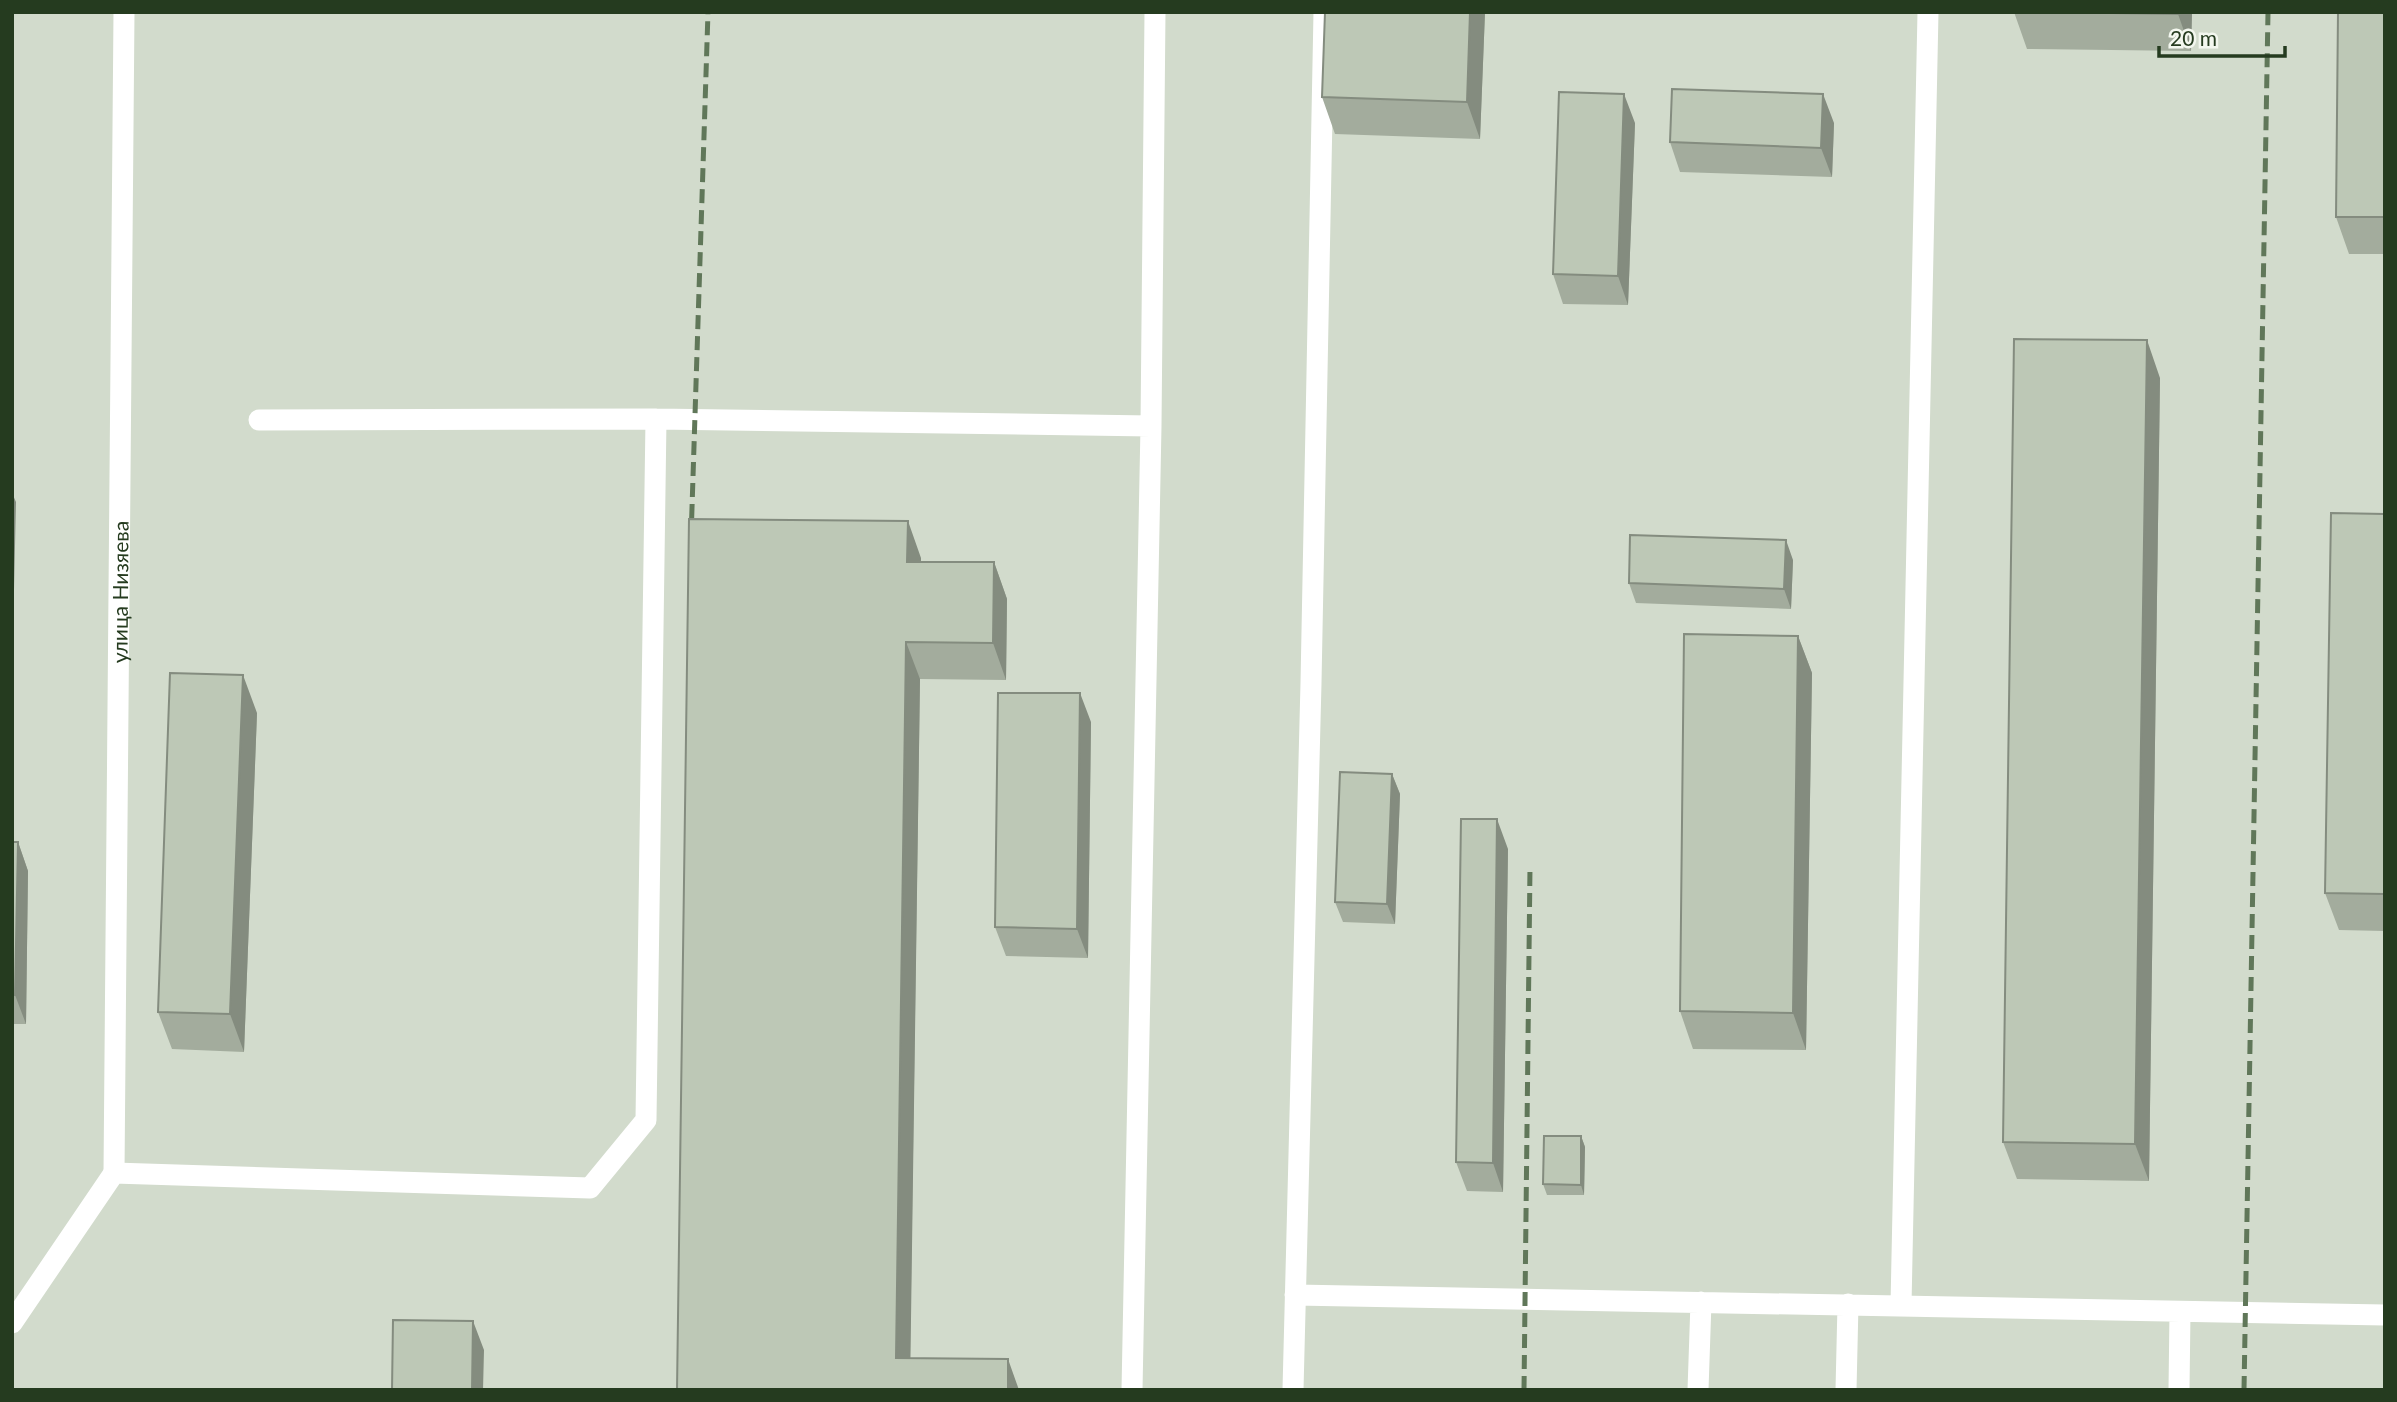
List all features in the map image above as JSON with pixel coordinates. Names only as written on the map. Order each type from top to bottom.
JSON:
[{"type":"street","name":"улица Низяева","points":[[114,1173],[124,12]]},
{"type":"street","points":[[1132,1390],[1151,426],[1154,12]]},
{"type":"street","points":[[1293,1390],[1312,668],[1324,12]]},
{"type":"street","points":[[1901,1305],[1928,12]]},
{"type":"street","points":[[12,1323],[114,1173],[590,1188],[646,1120],[656,419]]},
{"type":"street","points":[[259,420],[656,419],[1151,426]]},
{"type":"street","points":[[1295,1295],[2385,1315]]},
{"type":"street","points":[[1698,1390],[1701,1301]]},
{"type":"street","points":[[1846,1390],[1848,1304]]},
{"type":"street","points":[[2179,1390],[2180,1312]]},
{"type":"shaded area","points":[[12,12],[2385,12],[2385,1390],[12,1390]]},
{"type":"building","points":[[1325,12],[1470,12],[1467,102],[1322,97]]},
{"type":"building","points":[[2041,12],[2178,12],[2178,14]]},
{"type":"building","points":[[2338,12],[2385,12],[2385,217],[2336,217]]},
{"type":"building","points":[[1672,89],[1823,94],[1821,148],[1670,142]]},
{"type":"building","points":[[1559,92],[1624,94],[1618,276],[1553,274]]},
{"type":"building","points":[[2014,339],[2147,340],[2135,1144],[2003,1142]]},
{"type":"building","points":[[2331,513],[2385,514],[2385,894],[2325,893]]},
{"type":"building","points":[[689,519],[908,521],[907,562],[994,562],[993,643],[906,642],[896,1358],[1008,1359],[1008,1390],[677,1390]]},
{"type":"building","points":[[1630,535],[1786,540],[1784,589],[1629,583]]},
{"type":"building","points":[[1684,634],[1798,636],[1793,1013],[1680,1011]]},
{"type":"building","points":[[170,673],[243,675],[230,1014],[158,1012]]},
{"type":"building","points":[[998,693],[1080,693],[1077,929],[995,927]]},
{"type":"building","points":[[1340,772],[1392,774],[1387,904],[1335,902]]},
{"type":"building","points":[[1461,819],[1497,819],[1493,1163],[1456,1162]]},
{"type":"building","points":[[12,842],[18,842],[15,995],[12,995]]},
{"type":"building","points":[[1544,1136],[1581,1136],[1581,1185],[1543,1184]]},
{"type":"building","points":[[393,1320],[473,1321],[472,1390],[392,1390]]},
{"type":"railway","points":[[691,539],[708,12]]},
{"type":"railway","points":[[2244,1390],[2268,12]]},
{"type":"railway","points":[[1524,1390],[1530,867]]}]
